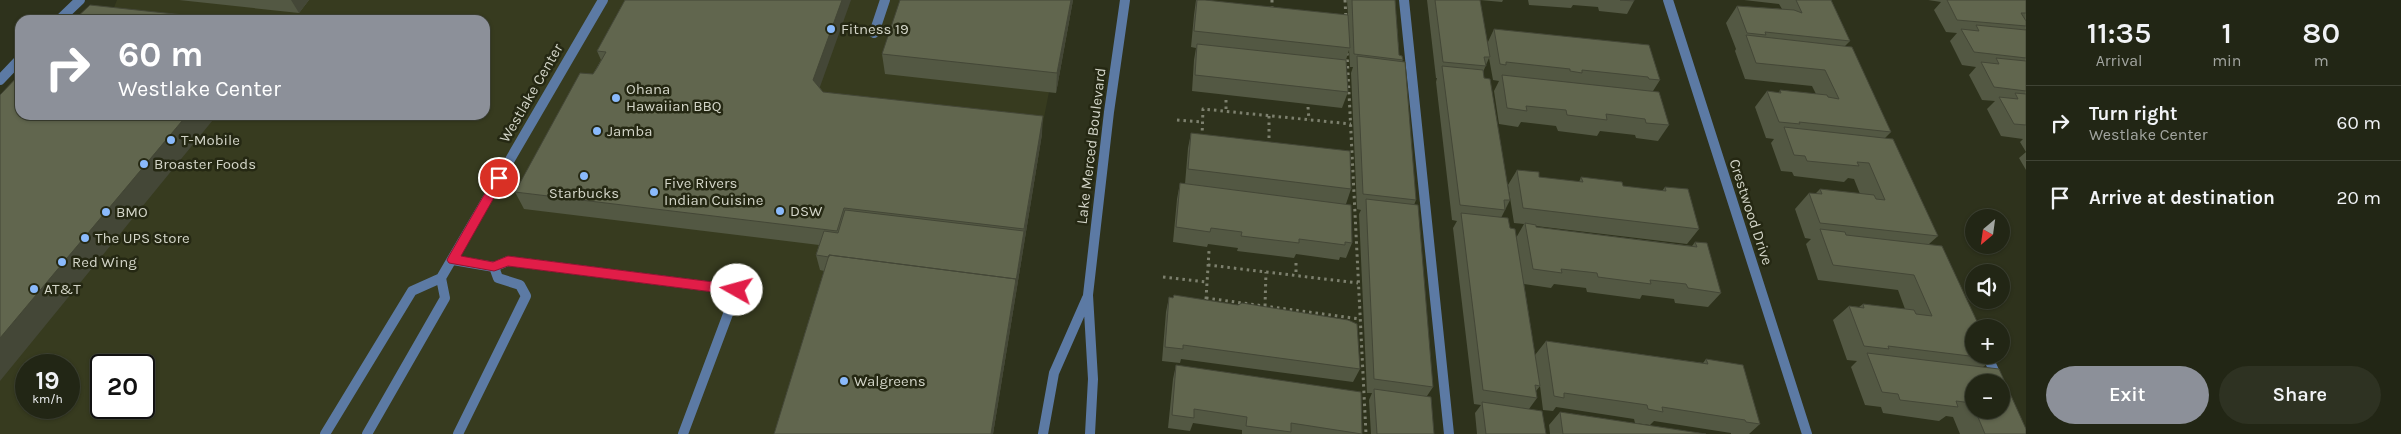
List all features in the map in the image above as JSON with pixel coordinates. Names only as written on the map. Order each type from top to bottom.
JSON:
[{"type":"street","points":[[65,15],[80,0]]},
{"type":"street","name":"Westlake Center","points":[[441,278],[603,0]]},
{"type":"street","points":[[874,33],[885,0]]},
{"type":"street","name":"Lake Merced Boulevard","points":[[1090,434],[1093,379],[1088,295],[1109,112],[1125,0]]},
{"type":"street","points":[[1404,0],[1449,434]]},
{"type":"street","name":"Crestwood Drive","points":[[1668,0],[1806,434]]},
{"type":"street","points":[[0,80],[15,64]]},
{"type":"street","points":[[453,260],[494,267],[508,261],[737,290],[683,434]]},
{"type":"street","points":[[458,434],[526,296],[526,289],[520,284],[498,278],[494,267]]},
{"type":"street","points":[[325,434],[412,291],[441,278],[445,298],[367,434]]},
{"type":"street","name":"Lake Merced Boulevard","points":[[1044,434],[1054,373],[1088,295]]},
{"type":"path","points":[[1272,0],[1272,14]]},
{"type":"path","points":[[1338,22],[1346,22],[1345,0]]},
{"type":"path","points":[[1347,51],[1366,434]]},
{"type":"path","points":[[1226,100],[1226,112]]},
{"type":"path","points":[[1308,106],[1309,120]]},
{"type":"path","points":[[1211,138],[1202,137],[1202,109],[1351,124]]},
{"type":"path","points":[[1261,144],[1269,145],[1269,116]]},
{"type":"path","points":[[1177,120],[1202,122]]},
{"type":"path","points":[[1343,154],[1352,155]]},
{"type":"path","points":[[1206,306],[1209,251]]},
{"type":"path","points":[[1296,263],[1296,276]]},
{"type":"path","points":[[1208,265],[1358,283]]},
{"type":"path","points":[[1265,306],[1266,272]]},
{"type":"path","points":[[1163,277],[1207,282]]},
{"type":"path","points":[[1206,298],[1360,319]]},
{"type":"path","points":[[1298,311],[1298,318]]},
{"type":"shaded area","points":[[117,0],[1067,0],[982,434],[0,434],[0,133],[15,120],[490,120],[490,15],[111,15]]},
{"type":"building","points":[[625,0],[842,0],[813,80],[823,92],[1043,116],[1024,229],[844,208],[837,231],[515,192],[580,73],[593,74],[597,68],[606,52],[597,51]]},
{"type":"building","points":[[900,0],[1071,0],[1057,73],[882,54]]},
{"type":"building","points":[[1197,0],[1348,15],[1350,48],[1194,31]]},
{"type":"building","points":[[1352,0],[1395,0],[1399,55],[1402,56],[1403,60],[1354,54]]},
{"type":"building","points":[[1435,0],[1480,0],[1490,57],[1484,57],[1486,66],[1443,62]]},
{"type":"building","points":[[1796,0],[1831,0],[1850,41],[1765,32],[1766,35],[1747,33],[1737,6],[1794,10],[1802,13]]},
{"type":"building","points":[[1947,0],[2026,0],[2026,13],[2021,13],[2026,21],[2026,26],[1957,20]]},
{"type":"building","points":[[90,5],[184,15],[79,15]]},
{"type":"building","points":[[1976,25],[2026,30],[2026,58],[1974,52],[1961,29],[1979,31]]},
{"type":"building","points":[[1494,29],[1649,45],[1660,80],[1582,70],[1582,73],[1570,71],[1570,69],[1506,62],[1506,65],[1500,64]]},
{"type":"building","points":[[1746,35],[1852,47],[1891,132],[1799,122],[1800,124],[1779,122],[1767,91],[1781,93],[1780,90],[1827,95],[1828,97],[1839,99],[1825,70],[1756,63]]},
{"type":"building","points":[[1197,44],[1346,60],[1348,92],[1195,75]]},
{"type":"building","points":[[1357,56],[1405,62],[1416,200],[1363,194]]},
{"type":"building","points":[[1996,58],[2026,61],[2026,91],[1994,87],[1981,62],[1999,64]]},
{"type":"building","points":[[1442,66],[1483,70],[1484,78],[1490,79],[1510,200],[1504,200],[1505,210],[1460,205]]},
{"type":"building","points":[[1502,75],[1659,92],[1669,125],[1646,123],[1645,119],[1606,114],[1607,120],[1567,115],[1566,110],[1526,106],[1527,111],[1507,108]]},
{"type":"building","points":[[15,79],[15,120],[183,120],[0,338],[0,95]]},
{"type":"building","points":[[2015,93],[2026,94],[2026,125],[2014,124],[1999,97],[2018,99]]},
{"type":"building","points":[[1784,127],[1893,139],[1938,236],[1820,223],[1809,193],[1822,194],[1820,189],[1874,195],[1876,199],[1885,200],[1869,163],[1857,162],[1859,166],[1807,161],[1805,156],[1794,155]]},
{"type":"building","points":[[1191,133],[1350,151],[1351,189],[1188,169]]},
{"type":"building","points":[[1517,170],[1539,172],[1539,177],[1583,182],[1581,177],[1622,182],[1623,186],[1666,191],[1665,187],[1688,189],[1699,229],[1523,208]]},
{"type":"building","points":[[1180,183],[1351,205],[1352,243],[1345,242],[1345,245],[1299,239],[1299,243],[1241,236],[1242,232],[1211,228],[1210,232],[1176,227]]},
{"type":"building","points":[[1366,199],[1418,205],[1433,387],[1374,379]]},
{"type":"building","points":[[845,210],[1024,231],[1016,281],[1016,279],[829,255],[829,257],[816,255],[824,231],[838,233]]},
{"type":"building","points":[[1461,213],[1508,218],[1510,228],[1515,229],[1540,386],[1535,385],[1537,398],[1483,390]]},
{"type":"building","points":[[1525,223],[1536,225],[1536,227],[1697,247],[1695,242],[1707,243],[1721,293],[1688,288],[1686,284],[1650,280],[1651,284],[1598,277],[1597,273],[1561,269],[1562,273],[1533,269]]},
{"type":"building","points":[[1820,229],[1845,232],[1846,235],[1942,246],[1965,296],[1965,309],[1971,309],[1976,319],[1965,319],[1965,355],[1888,346],[1889,349],[1864,346],[1849,306],[1864,308],[1863,304],[1914,310],[1916,314],[1932,316],[1914,275],[1833,265]]},
{"type":"building","points":[[829,255],[1016,279],[991,434],[774,434]]},
{"type":"building","points":[[1174,295],[1238,305],[1242,303],[1348,320],[1357,324],[1360,369],[1183,345],[1183,349],[1165,347],[1169,297],[1173,298]]},
{"type":"building","points":[[1546,341],[1708,364],[1706,359],[1743,365],[1760,424],[1662,407],[1663,412],[1648,409],[1647,405],[1564,393],[1564,398],[1554,396]]},
{"type":"building","points":[[1867,353],[1999,369],[2001,374],[1965,374],[1965,402],[1956,401],[1958,407],[1900,400],[1898,394],[1882,392]]},
{"type":"building","points":[[1176,365],[1361,392],[1362,434],[1291,423],[1291,432],[1246,426],[1247,417],[1194,409],[1194,418],[1172,415]]},
{"type":"building","points":[[1374,389],[1431,397],[1434,434],[1377,434]]},
{"type":"building","points":[[2010,393],[2026,429],[2026,434],[1985,434],[1979,419],[2010,419]]},
{"type":"building","points":[[1482,402],[1542,411],[1546,434],[1486,434]]},
{"type":"building","points":[[1560,412],[1706,434],[1563,434]]},
{"type":"place","name":"Fitness 19","points":[[831,29]]},
{"type":"place","name":"Ohana Hawaiian BBQ","points":[[616,98]]},
{"type":"place","name":"Jamba","points":[[597,131]]},
{"type":"place","name":"T-Mobile","points":[[171,140]]},
{"type":"place","name":"Broaster Foods","points":[[144,164]]},
{"type":"place","name":"Starbucks","points":[[584,176]]},
{"type":"place","name":"Five Rivers Indian Cuisine","points":[[654,192]]},
{"type":"place","name":"DSW","points":[[780,211]]},
{"type":"place","name":"BMO","points":[[106,212]]},
{"type":"place","name":"The UPS Store","points":[[85,238]]},
{"type":"place","name":"Red Wing","points":[[62,262]]},
{"type":"place","name":"AT&T","points":[[34,289]]},
{"type":"place","name":"Walgreens","points":[[844,381]]},
{"type":"route","points":[[499,178],[453,260],[494,267],[508,261],[737,290]]}]
